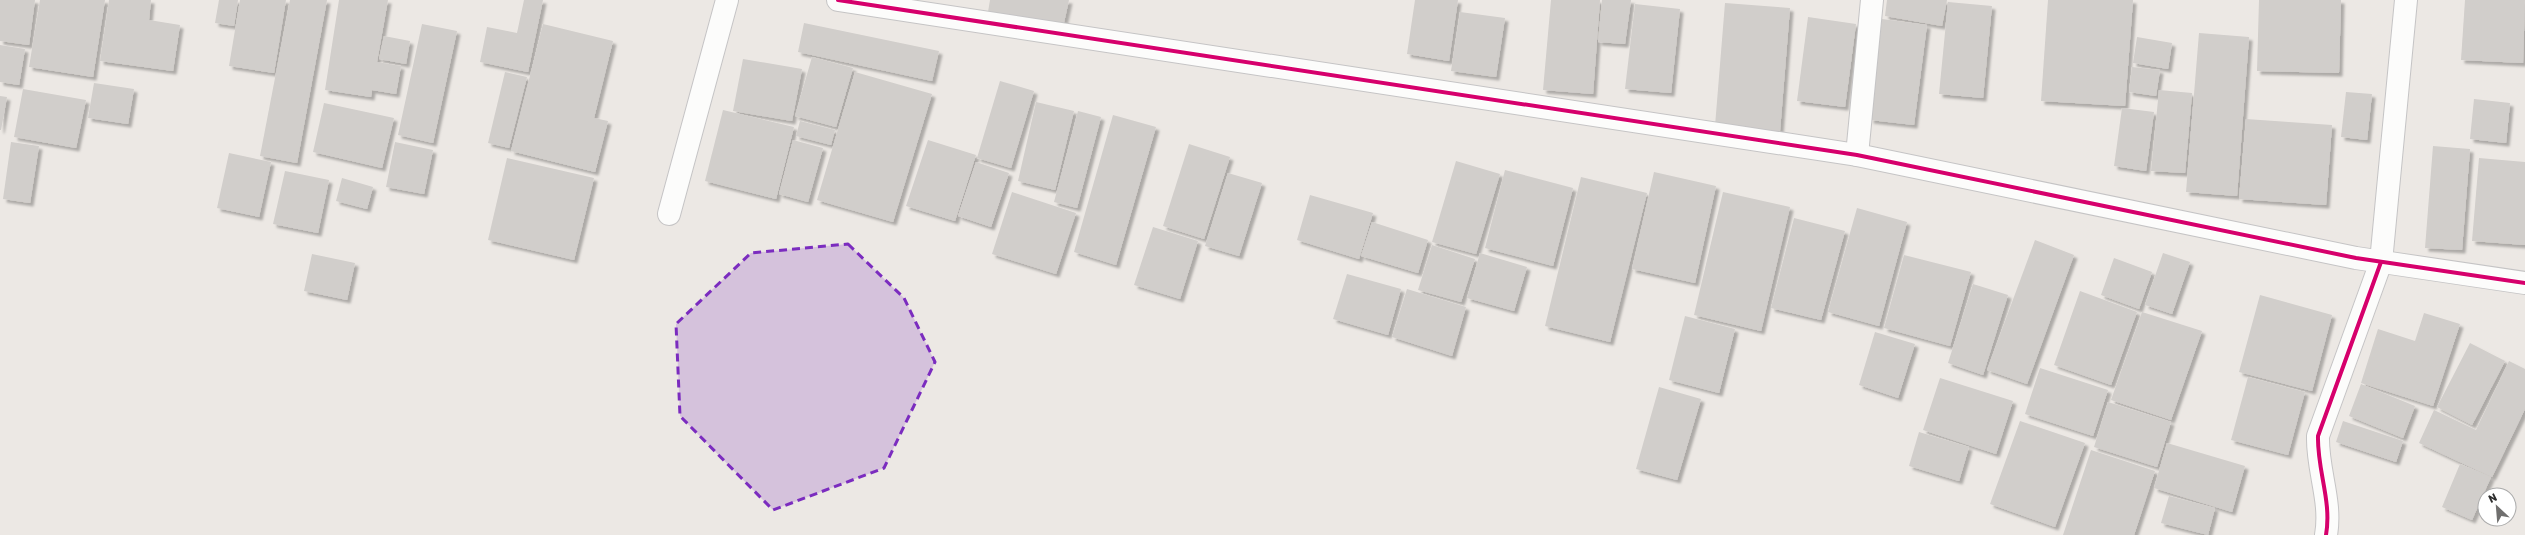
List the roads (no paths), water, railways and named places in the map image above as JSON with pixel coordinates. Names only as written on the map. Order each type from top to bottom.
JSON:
[{"type":"street","points":[[669,214],[727,0]]},
{"type":"street","points":[[838,0],[1857,155],[2381,262],[2525,283]]},
{"type":"street","points":[[1857,155],[1872,0]]},
{"type":"street","points":[[2326,535],[2328,522],[2328,502],[2318,454],[2318,436],[2381,262],[2406,0]]}]
